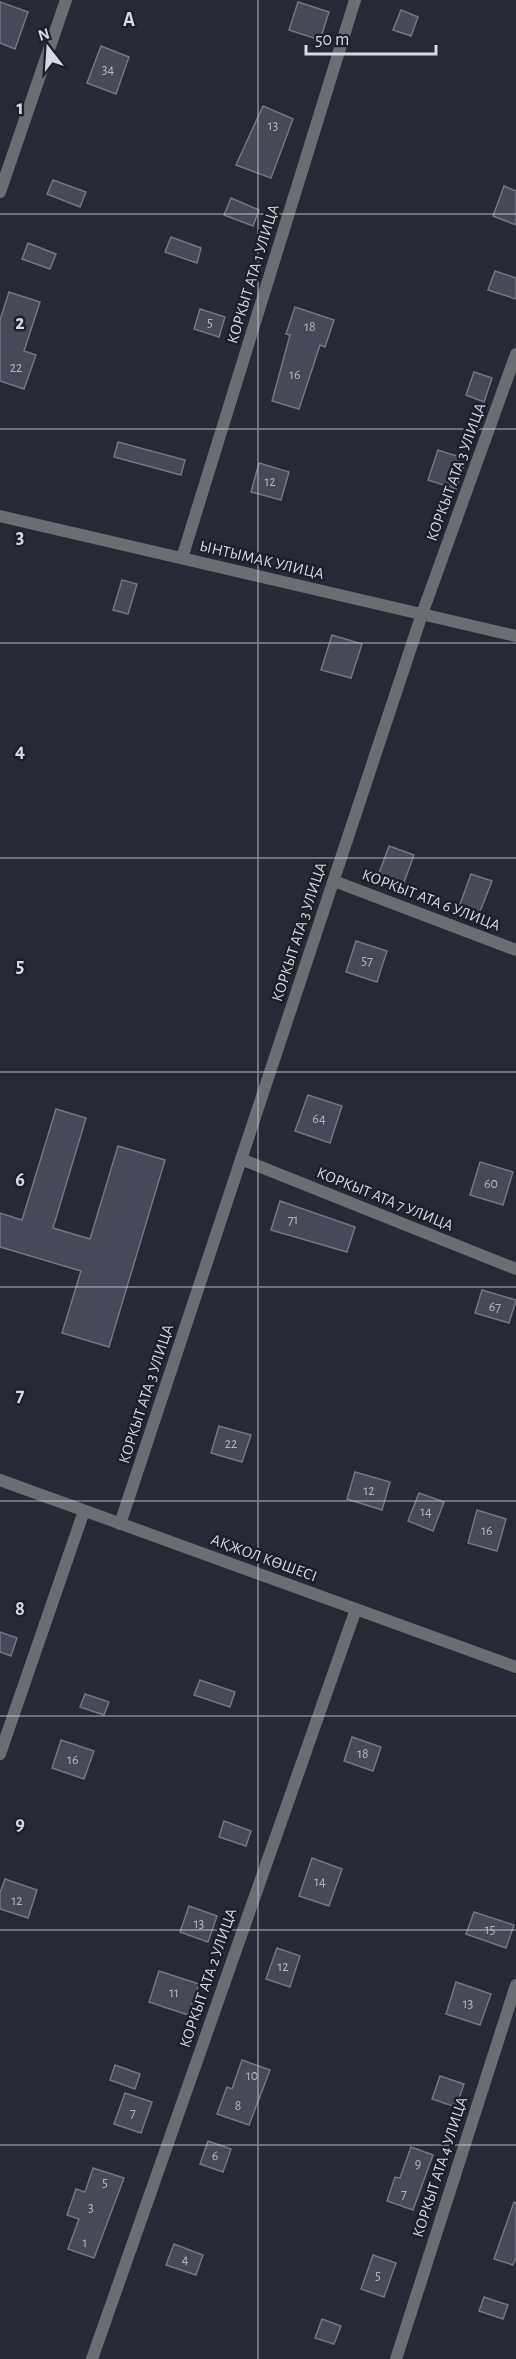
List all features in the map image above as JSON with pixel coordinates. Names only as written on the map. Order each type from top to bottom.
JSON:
[{"type":"street","points":[[0,192],[66,0]]},
{"type":"street","name":"КОРКЫТ АТА 1 УЛИЦА","points":[[182,558],[355,0]]},
{"type":"street","name":"КОРКЫТ АТА 3 УЛИЦА","points":[[120,1524],[422,614],[516,354]]},
{"type":"street","name":"ЫНТЫМАК УЛИЦА","points":[[0,516],[516,636]]},
{"type":"street","name":"КОРКЫТ АТА 6 УЛИЦА","points":[[333,881],[516,950]]},
{"type":"street","name":"КОРКЫТ АТА 7 УЛИЦА","points":[[241,1159],[516,1269]]},
{"type":"street","name":"АҚЖОЛ КӨШЕСІ","points":[[0,1480],[516,1667]]},
{"type":"street","points":[[0,1754],[84,1510]]},
{"type":"street","name":"КОРКЫТ АТА 2 УЛИЦА","points":[[92,2359],[356,1609]]},
{"type":"street","name":"КОРКЫТ АТА 4 УЛИЦА","points":[[396,2359],[516,1985]]},
{"type":"building","points":[[0,2],[28,12],[15,49],[0,43]]},
{"type":"building","points":[[298,2],[329,12],[320,40],[289,30]]},
{"type":"building","points":[[401,10],[418,17],[411,36],[393,30]]},
{"type":"building","points":[[101,46],[129,57],[116,94],[87,83]]},
{"type":"building","points":[[263,106],[293,119],[271,178],[236,165]]},
{"type":"building","points":[[53,180],[86,192],[80,207],[47,194]]},
{"type":"building","points":[[504,186],[516,191],[516,225],[493,216]]},
{"type":"building","points":[[231,198],[259,210],[253,226],[224,215]]},
{"type":"building","points":[[171,237],[201,248],[197,263],[165,252]]},
{"type":"building","points":[[28,243],[56,254],[50,269],[22,259]]},
{"type":"building","points":[[495,271],[516,278],[516,299],[488,290]]},
{"type":"building","points":[[9,292],[40,302],[24,351],[36,355],[24,389],[0,381],[0,320]]},
{"type":"building","points":[[295,307],[334,320],[325,347],[320,345],[299,409],[272,401],[290,335],[286,334]]},
{"type":"building","points":[[200,309],[225,317],[219,337],[194,329]]},
{"type":"building","points":[[474,372],[492,378],[484,402],[466,395]]},
{"type":"building","points":[[118,442],[185,460],[181,475],[114,457]]},
{"type":"building","points":[[438,450],[466,459],[456,489],[428,480]]},
{"type":"building","points":[[259,463],[289,472],[281,500],[251,492]]},
{"type":"building","points":[[122,580],[137,584],[128,614],[113,610]]},
{"type":"building","points":[[332,635],[362,644],[351,678],[321,670]]},
{"type":"building","points":[[389,846],[414,855],[403,885],[378,876]]},
{"type":"building","points":[[471,874],[492,881],[479,914],[459,907]]},
{"type":"building","points":[[356,941],[387,951],[377,982],[346,972]]},
{"type":"building","points":[[308,1095],[342,1106],[330,1143],[295,1131]]},
{"type":"building","points":[[56,1109],[86,1118],[53,1228],[90,1239],[118,1146],[165,1160],[109,1347],[62,1333],[81,1271],[0,1247],[0,1213],[22,1220]]},
{"type":"building","points":[[480,1162],[513,1172],[503,1205],[470,1195]]},
{"type":"building","points":[[280,1201],[355,1227],[347,1252],[271,1230]]},
{"type":"building","points":[[482,1290],[516,1300],[509,1323],[475,1313]]},
{"type":"building","points":[[219,1426],[251,1435],[242,1462],[211,1453]]},
{"type":"building","points":[[355,1472],[390,1482],[382,1510],[347,1499]]},
{"type":"building","points":[[419,1493],[444,1502],[433,1531],[408,1521]]},
{"type":"building","points":[[477,1510],[506,1519],[497,1551],[468,1543]]},
{"type":"building","points":[[0,1632],[17,1638],[11,1656],[0,1652]]},
{"type":"building","points":[[200,1680],[235,1692],[230,1707],[194,1695]]},
{"type":"building","points":[[85,1694],[109,1702],[104,1715],[80,1707]]},
{"type":"building","points":[[352,1737],[381,1747],[373,1771],[344,1761]]},
{"type":"building","points":[[61,1740],[94,1751],[84,1779],[52,1768]]},
{"type":"building","points":[[224,1821],[251,1831],[246,1846],[219,1837]]},
{"type":"building","points":[[312,1858],[342,1869],[329,1906],[299,1896]]},
{"type":"building","points":[[5,1879],[37,1890],[28,1918],[0,1909],[0,1893]]},
{"type":"building","points":[[189,1906],[217,1916],[208,1942],[180,1932]]},
{"type":"building","points":[[474,1912],[514,1925],[506,1948],[466,1934]]},
{"type":"building","points":[[277,1948],[300,1956],[290,1987],[266,1979]]},
{"type":"building","points":[[159,1971],[199,1984],[188,2015],[149,2002]]},
{"type":"building","points":[[456,1982],[491,1994],[480,2025],[446,2014]]},
{"type":"building","points":[[242,2060],[270,2070],[249,2125],[217,2114],[227,2087],[232,2089]]},
{"type":"building","points":[[115,2065],[140,2074],[135,2089],[110,2080]]},
{"type":"building","points":[[440,2076],[464,2084],[456,2107],[432,2099]]},
{"type":"building","points":[[125,2093],[152,2102],[141,2133],[114,2124]]},
{"type":"building","points":[[208,2141],[231,2149],[223,2172],[200,2164]]},
{"type":"building","points":[[411,2147],[433,2155],[413,2210],[387,2201],[395,2177],[400,2178]]},
{"type":"building","points":[[93,2168],[124,2178],[94,2258],[68,2249],[79,2219],[67,2215],[76,2189],[85,2192]]},
{"type":"building","points":[[514,2202],[516,2203],[516,2257],[513,2265],[494,2259]]},
{"type":"building","points":[[174,2244],[203,2255],[196,2275],[166,2265]]},
{"type":"building","points":[[373,2255],[396,2263],[384,2297],[361,2289]]},
{"type":"building","points":[[484,2297],[508,2305],[503,2319],[479,2311]]},
{"type":"building","points":[[322,2319],[341,2326],[334,2344],[315,2338]]}]
